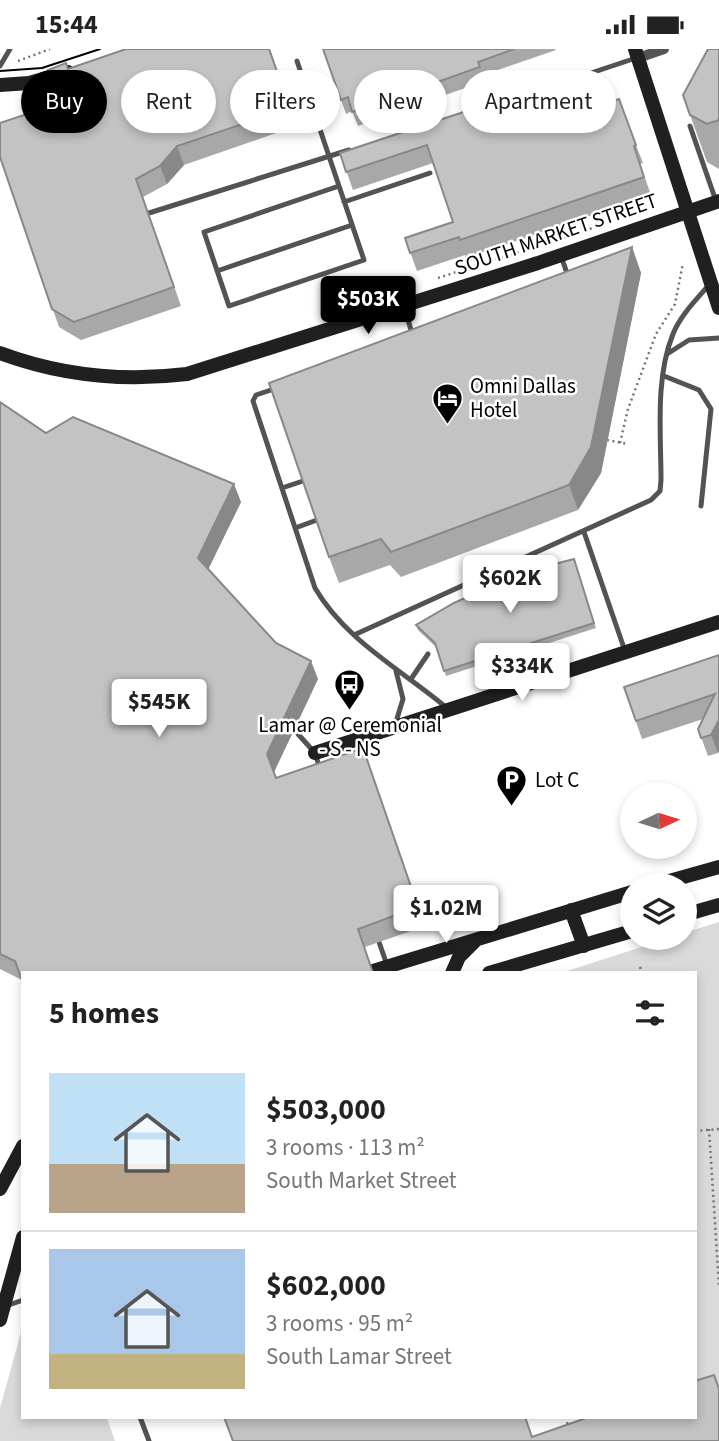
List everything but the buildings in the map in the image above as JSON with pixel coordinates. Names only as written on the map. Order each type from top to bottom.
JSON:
[{"type":"main road","points":[[636,53],[719,308]]},
{"type":"main road","points":[[0,85],[29,83],[87,65]]},
{"type":"main road","name":"SOUTH MARKET STREET","points":[[0,353],[33,365],[102,378],[141,379],[187,374],[561,255],[718,201]]},
{"type":"main road","points":[[314,753],[719,622]]},
{"type":"main road","points":[[697,873],[719,867]]},
{"type":"main road","points":[[373,971],[389,970],[477,939],[620,896]]},
{"type":"main road","points":[[697,911],[719,905]]},
{"type":"main road","points":[[571,910],[584,946]]},
{"type":"main road","points":[[496,971],[620,935]]},
{"type":"main road","points":[[453,971],[459,957],[477,939]]},
{"type":"main road","points":[[0,1189],[21,1150]]},
{"type":"main road","points":[[1,1312],[21,1244]]},
{"type":"street","points":[[636,53],[664,49]]},
{"type":"lane","points":[[0,66],[10,49]]},
{"type":"lane","points":[[592,70],[636,53]]},
{"type":"lane","points":[[297,61],[364,260],[229,306],[204,232],[339,186]]},
{"type":"lane","points":[[691,126],[718,201]]},
{"type":"lane","points":[[149,213],[355,148]]},
{"type":"lane","points":[[344,202],[430,173]]},
{"type":"lane","points":[[217,271],[352,225]]},
{"type":"lane","points":[[561,255],[570,282]]},
{"type":"lane","points":[[354,635],[651,500],[660,491],[667,354],[683,316],[711,283]]},
{"type":"lane","points":[[404,306],[414,338]]},
{"type":"lane","points":[[401,343],[427,334]]},
{"type":"lane","points":[[667,354],[689,340],[719,338]]},
{"type":"lane","points":[[664,376],[699,390],[710,409],[701,506]]},
{"type":"lane","points":[[282,386],[256,395],[253,401],[316,588],[326,606],[354,635],[396,671],[411,678],[447,708]]},
{"type":"lane","points":[[282,488],[303,481]]},
{"type":"lane","points":[[295,528],[317,520]]},
{"type":"lane","points":[[584,532],[625,652]]},
{"type":"lane","points":[[411,678],[428,654]]},
{"type":"lane","points":[[394,726],[403,699],[396,671]]},
{"type":"lane","points":[[299,734],[314,753],[323,777]]},
{"type":"lane","points":[[379,942],[389,970]]},
{"type":"lane","points":[[1,1312],[21,1301]]},
{"type":"lane","points":[[141,1419],[149,1441]]},
{"type":"path","points":[[18,61],[50,49]]},
{"type":"path","points":[[620,443],[628,409],[656,334],[675,304],[683,263]]},
{"type":"path","points":[[607,440],[628,444]]},
{"type":"path","points":[[640,967],[641,971]]},
{"type":"path","points":[[709,1129],[719,1286]]},
{"type":"path","points":[[697,1131],[719,1129]]},
{"type":"path","points":[[566,1419],[569,1427]]},
{"type":"shaded area","points":[[719,922],[719,1394],[697,1401],[697,971],[567,971],[632,950],[697,950],[697,929]]},
{"type":"shaded area","points":[[21,1332],[21,1419],[107,1419],[115,1441],[0,1441],[0,1408]]},
{"type":"tram line","points":[[0,71],[42,68],[100,49]]},
{"type":"place","name":"Omni Dallas Hotel","points":[[447,425]]},
{"type":"place","name":"Lamar @ Ceremonial - S - NS","points":[[350,712]]},
{"type":"place","name":"Lot C","points":[[512,807]]}]
